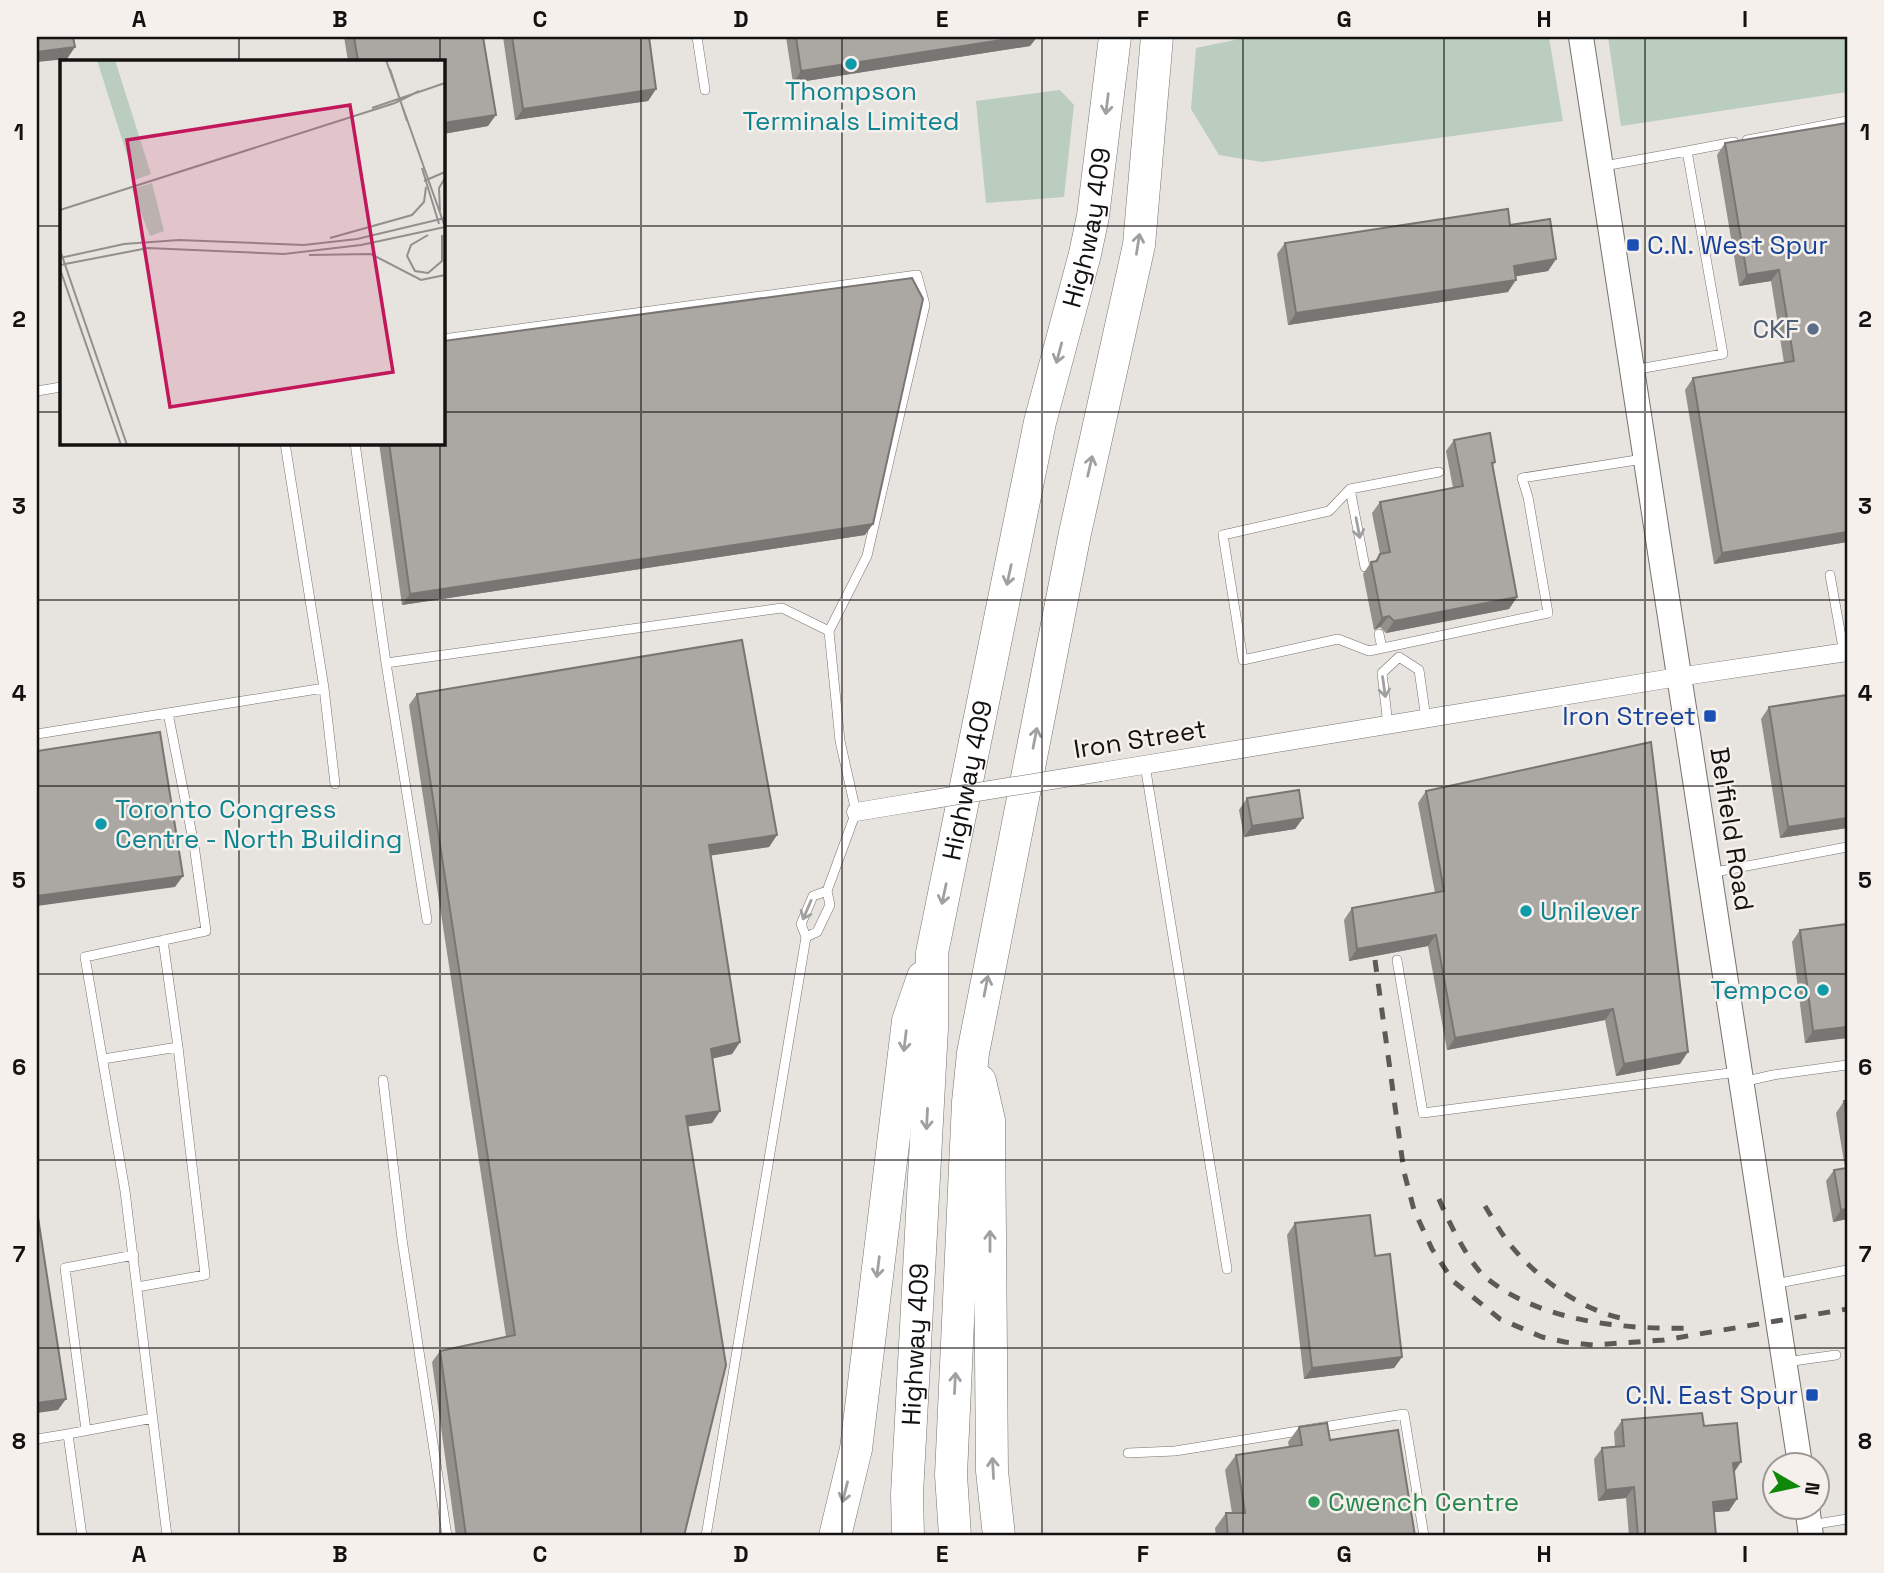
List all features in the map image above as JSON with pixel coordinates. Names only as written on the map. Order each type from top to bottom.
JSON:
[{"type":"highway","name":"Highway 409","points":[[908,1536],[907,1494],[932,1028],[932,953],[1040,422],[1086,254],[1115,37]]},
{"type":"highway","name":"Highway 409","points":[[955,1536],[951,1475],[968,1102],[973,1053],[1075,533],[1139,245],[1157,37]]},
{"type":"highway","points":[[835,1536],[856,1449],[908,1021],[932,953]]},
{"type":"highway","points":[[973,1053],[989,1120],[992,1471],[999,1536]]},
{"type":"main road","name":"Belfield Road","points":[[1581,37],[1798,1450]]},
{"type":"street","name":"Iron Street","points":[[856,812],[1678,677],[1846,652]]},
{"type":"lane","points":[[697,37],[705,90]]},
{"type":"lane","points":[[1601,167],[1847,121]]},
{"type":"lane","points":[[1631,370],[1723,354],[1687,151]]},
{"type":"lane","points":[[444,339],[917,275],[925,305],[867,556],[829,631],[840,741],[856,812],[827,891],[830,905],[817,932],[806,937]]},
{"type":"lane","points":[[37,391],[60,387]]},
{"type":"lane","points":[[285,444],[324,688],[335,784]]},
{"type":"lane","points":[[355,444],[386,663],[427,920]]},
{"type":"lane","points":[[1439,472],[1350,489],[1329,511],[1223,535],[1243,660],[1338,639],[1369,650],[1382,648],[1548,613],[1528,497],[1522,478],[1645,459]]},
{"type":"lane","points":[[1350,489],[1365,567]]},
{"type":"lane","points":[[1830,575],[1846,652]]},
{"type":"lane","points":[[386,663],[782,608],[829,631]]},
{"type":"lane","points":[[1379,634],[1382,648]]},
{"type":"lane","points":[[1397,645],[1399,657],[1419,670],[1426,719]]},
{"type":"lane","points":[[1388,725],[1382,673],[1399,657]]},
{"type":"lane","points":[[37,734],[324,688]]},
{"type":"lane","points":[[167,1536],[134,1255],[85,957],[206,931],[194,845],[168,713]]},
{"type":"lane","points":[[1145,765],[1227,1269]]},
{"type":"lane","points":[[1708,873],[1847,847]]},
{"type":"lane","points":[[706,1536],[806,937],[802,924],[813,896],[827,891]]},
{"type":"lane","points":[[137,1287],[205,1275],[163,940]]},
{"type":"lane","points":[[1397,960],[1423,1113],[1847,1065]]},
{"type":"lane","points":[[103,1059],[178,1047]]},
{"type":"lane","points":[[383,1080],[402,1239],[447,1536]]},
{"type":"lane","points":[[86,1430],[65,1268],[134,1255]]},
{"type":"lane","points":[[1772,1284],[1847,1270]]},
{"type":"lane","points":[[1784,1362],[1836,1355]]},
{"type":"lane","points":[[1129,1453],[1175,1451],[1405,1414],[1424,1536]]},
{"type":"lane","points":[[37,1439],[153,1418]]},
{"type":"lane","points":[[68,1434],[82,1536]]},
{"type":"lane","points":[[1809,1523],[1847,1519]]},
{"type":"green space","points":[[1249,37],[1549,37],[1563,121],[1262,162],[1219,155],[1191,109],[1196,48]]},
{"type":"green space","points":[[1608,37],[1847,37],[1847,92],[1621,126]]},
{"type":"green space","points":[[1060,90],[1074,105],[1064,197],[986,203],[976,101]]},
{"type":"building","points":[[37,37],[73,37],[75,47],[37,52]]},
{"type":"building","points":[[354,37],[483,37],[496,115],[444,123],[444,60],[358,60]]},
{"type":"building","points":[[512,37],[649,37],[656,89],[523,109]]},
{"type":"building","points":[[796,37],[1022,37],[801,71]]},
{"type":"building","name":"CKF","points":[[1847,123],[1847,532],[1722,553],[1693,378],[1794,361],[1779,270],[1747,275],[1725,143]]},
{"type":"building","points":[[1508,209],[1510,225],[1550,219],[1556,259],[1514,266],[1516,280],[1296,313],[1285,243]]},
{"type":"building","points":[[912,278],[923,299],[873,524],[410,594],[389,444],[444,444],[444,341]]},
{"type":"building","points":[[1490,433],[1495,462],[1492,463],[1517,597],[1394,621],[1389,616],[1382,618],[1371,562],[1377,561],[1380,554],[1390,552],[1380,502],[1463,486],[1454,440]]},
{"type":"building","points":[[742,640],[777,835],[709,845],[740,1042],[711,1049],[720,1111],[686,1116],[726,1365],[684,1536],[466,1536],[440,1351],[515,1335],[417,694]]},
{"type":"building","points":[[1847,695],[1847,818],[1788,827],[1769,707]]},
{"type":"building","name":"Toronto Congress Centre - North Building","points":[[160,732],[183,876],[37,896],[37,751]]},
{"type":"building","name":"Unilever","points":[[1651,742],[1688,1052],[1624,1064],[1613,1009],[1455,1038],[1436,935],[1357,949],[1352,908],[1444,891],[1426,791]]},
{"type":"building","points":[[1299,790],[1303,818],[1252,826],[1247,798]]},
{"type":"building","name":"Tempco","points":[[1847,924],[1847,1027],[1813,1031],[1800,930]]},
{"type":"building","points":[[1847,1168],[1847,1209],[1841,1210],[1834,1170]]},
{"type":"building","points":[[37,1211],[66,1399],[37,1403]]},
{"type":"building","points":[[1370,1215],[1375,1256],[1390,1254],[1402,1357],[1312,1368],[1295,1223]]},
{"type":"building","points":[[1702,1413],[1704,1426],[1737,1423],[1741,1462],[1733,1463],[1737,1499],[1713,1502],[1716,1536],[1638,1536],[1634,1487],[1606,1490],[1602,1448],[1624,1446],[1622,1420]]},
{"type":"building","name":"Cwench Centre","points":[[1327,1423],[1330,1440],[1398,1430],[1415,1536],[1228,1536],[1226,1513],[1245,1513],[1236,1455],[1302,1445],[1299,1427]]},
{"type":"railway","points":[[1375,960],[1404,1172],[1414,1210],[1432,1249],[1453,1281],[1500,1319],[1542,1337],[1593,1345],[1664,1340],[1847,1309]]},
{"type":"railway","points":[[1439,1199],[1472,1262],[1485,1277],[1507,1292],[1531,1304],[1584,1320],[1612,1325],[1694,1328]]},
{"type":"railway","points":[[1485,1206],[1512,1247],[1548,1281],[1590,1308],[1621,1318]]},
{"type":"place","name":"Thompson Terminals Limited","points":[[851,64]]},
{"type":"place","name":"C.N. West Spur","points":[[1633,245]]},
{"type":"place","name":"CKF","points":[[1813,329]]},
{"type":"place","name":"Iron Street","points":[[1710,716]]},
{"type":"place","name":"Toronto Congress Centre - North Building","points":[[101,824]]},
{"type":"place","name":"Unilever","points":[[1526,911]]},
{"type":"place","name":"Tempco","points":[[1823,990]]},
{"type":"place","name":"C.N. East Spur","points":[[1812,1395]]},
{"type":"place","name":"Cwench Centre","points":[[1314,1502]]}]
